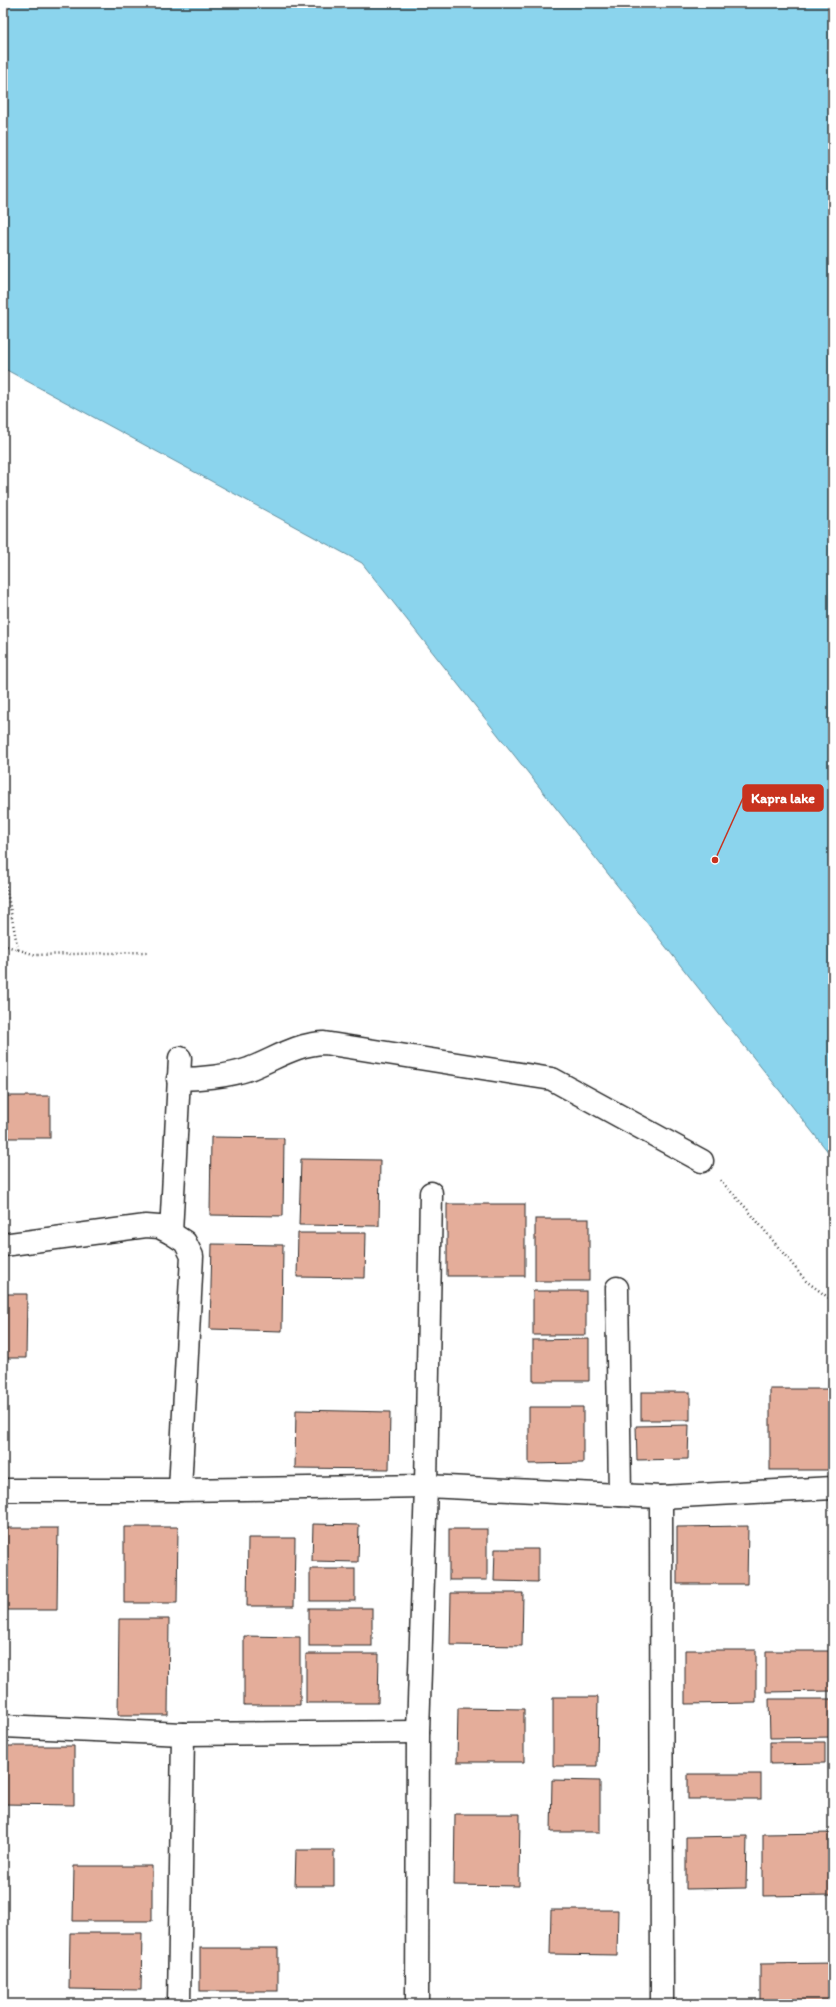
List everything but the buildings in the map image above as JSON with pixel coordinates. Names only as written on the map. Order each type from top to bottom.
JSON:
[{"type":"street","points":[[178,1079],[197,1079],[247,1070],[309,1043],[332,1044],[552,1079],[702,1161]]},
{"type":"street","points":[[171,1233],[180,1058]]},
{"type":"street","points":[[417,2004],[418,1732],[426,1486],[431,1193]]},
{"type":"street","points":[[3,1245],[146,1226],[159,1227],[185,1242],[192,1256],[180,1490]]},
{"type":"street","points":[[617,1288],[620,1495]]},
{"type":"street","points":[[3,1490],[180,1490],[426,1486],[662,1497],[833,1488]]},
{"type":"street","points":[[662,1497],[662,2004]]},
{"type":"street","points":[[3,1726],[183,1734],[418,1732]]},
{"type":"street","points":[[179,2004],[183,1734]]},
{"type":"path","points":[[3,870],[18,950]]},
{"type":"path","points":[[3,945],[36,955],[147,952]]},
{"type":"path","points":[[702,1161],[747,1209],[806,1281],[833,1301]]},
{"type":"water","points":[[3,3],[833,3],[833,1158],[362,563],[3,368]]},
{"type":"place","name":"Kapra lake","points":[[715,860]]}]
